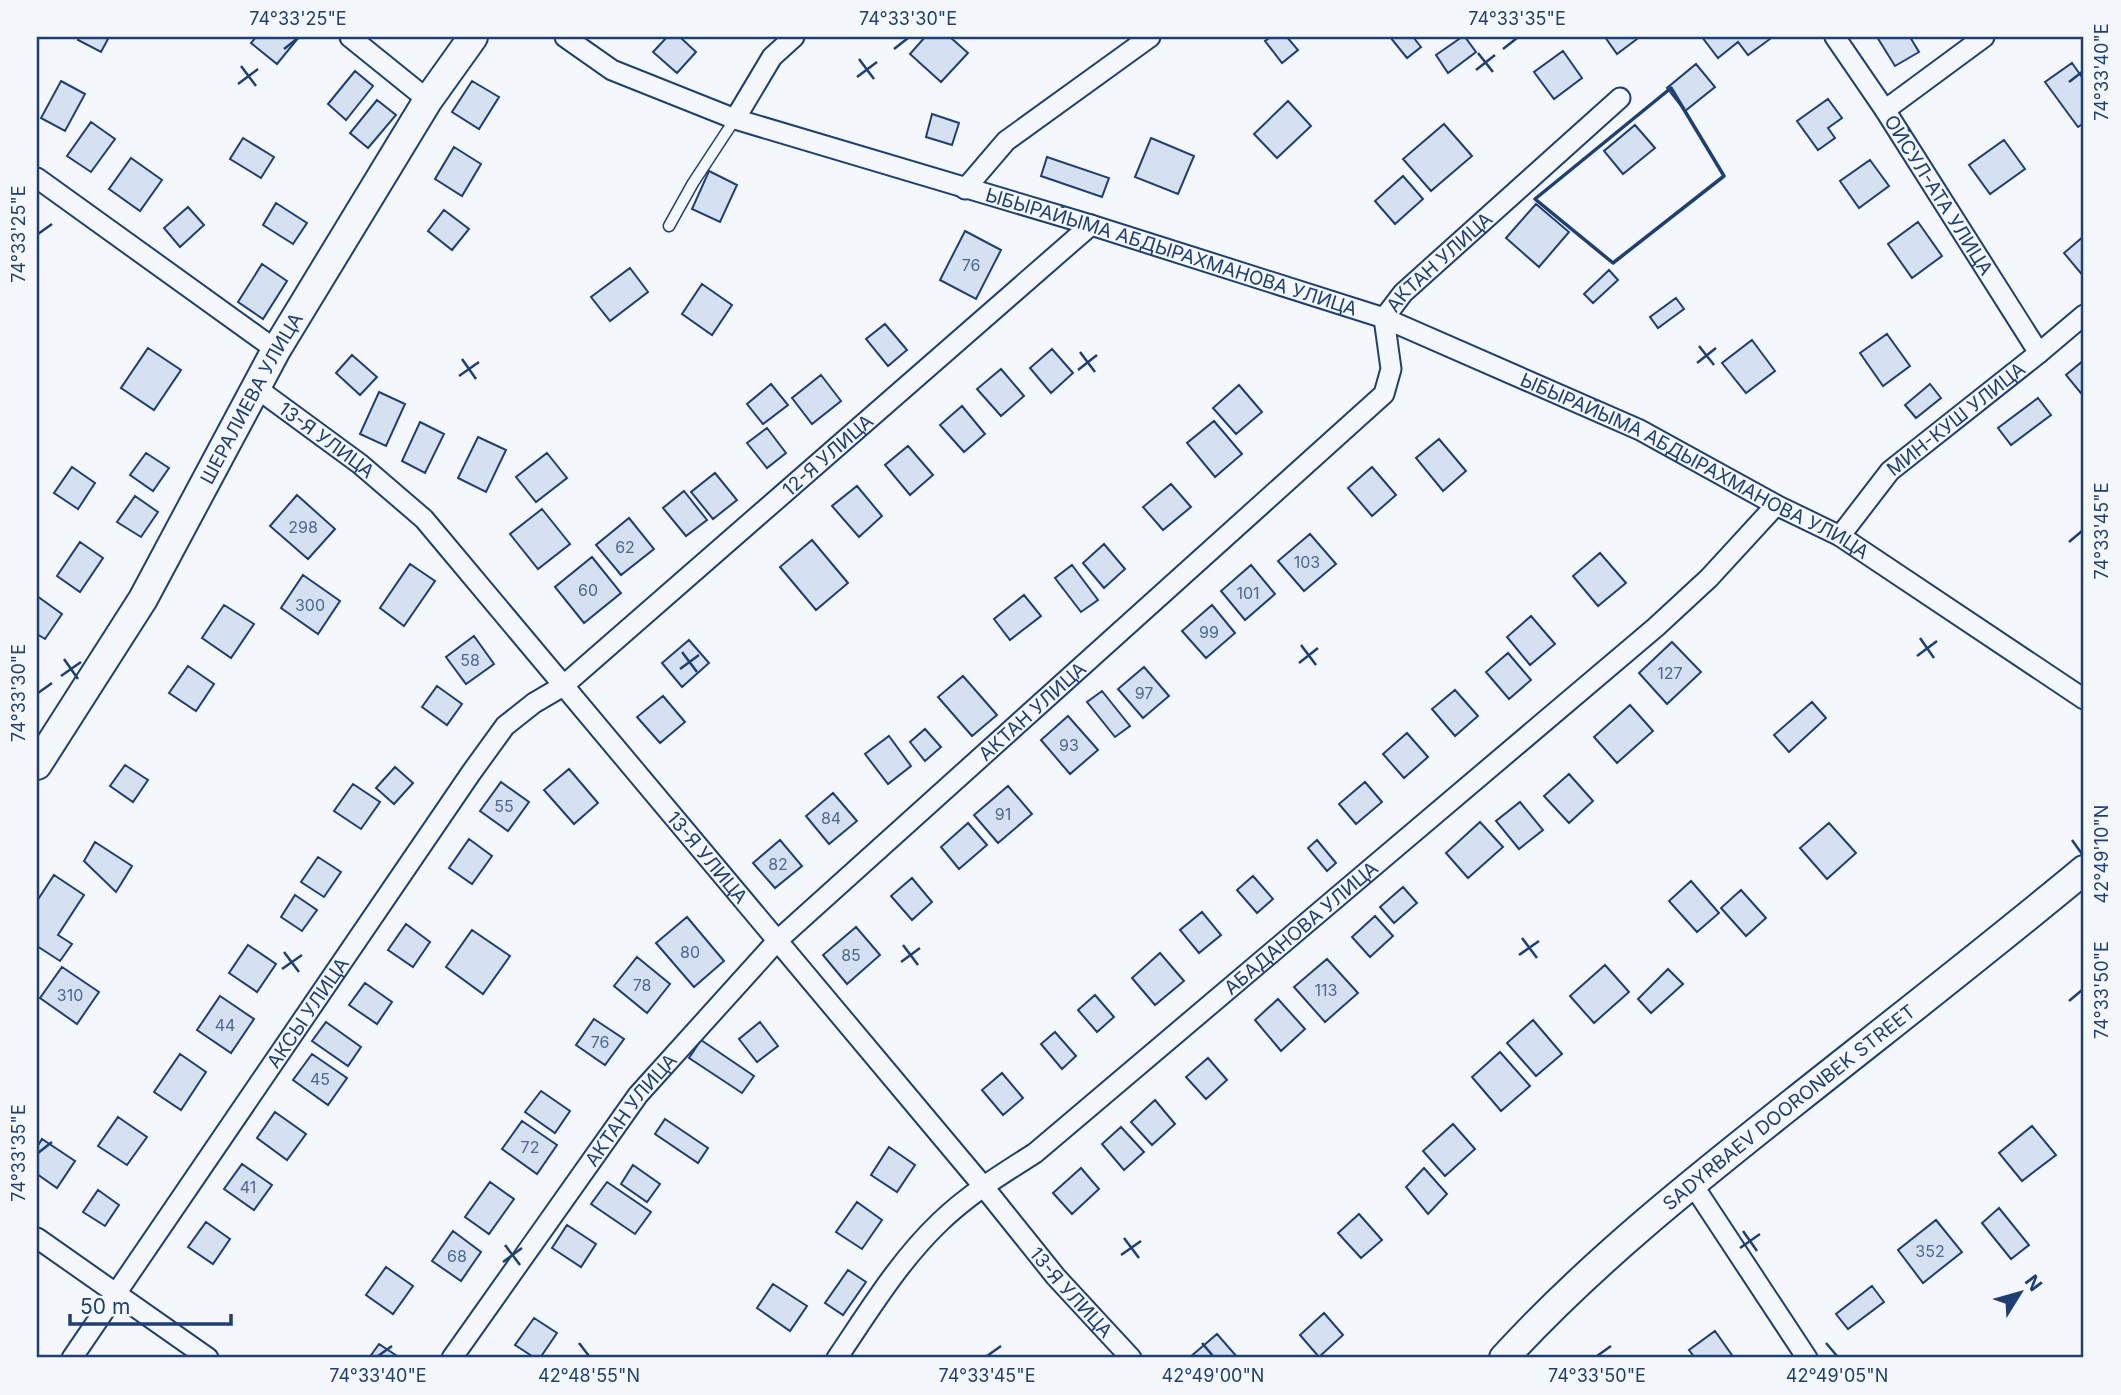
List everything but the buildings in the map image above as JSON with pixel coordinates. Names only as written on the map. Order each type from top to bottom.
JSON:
[{"type":"street","points":[[350,37],[428,100]]},
{"type":"street","name":"ШЕРАЛИЕВА УЛИЦА","points":[[37,765],[143,599],[276,350],[428,100],[473,37]]},
{"type":"street","name":"ЫБЫРАЙЫМА АБДЫРАХМАНОВА УЛИЦА","points":[[565,37],[612,70],[735,120],[1091,225],[1384,318],[1640,430],[1776,505],[1840,536],[2084,699]]},
{"type":"street","points":[[735,120],[772,57],[794,37]]},
{"type":"street","points":[[964,189],[1006,141],[1150,37]]},
{"type":"street","name":"ОЙСУЛ-АТА УЛИЦА","points":[[1835,37],[1885,110],[2039,353]]},
{"type":"street","points":[[1885,110],[1984,37]]},
{"type":"street","name":"АКТАН УЛИЦА","points":[[452,1358],[638,1095],[778,940],[1384,394],[1391,369],[1384,318],[1403,293],[1620,98]]},
{"type":"street","points":[[37,178],[276,350]]},
{"type":"street","name":"12-Я УЛИЦА","points":[[564,686],[1091,225]]},
{"type":"street","name":"МИН-КУШ УЛИЦА","points":[[1840,536],[1890,471],[2084,315]]},
{"type":"street","name":"13-Я УЛИЦА","points":[[255,387],[360,464],[424,519],[778,940],[1056,1277],[1131,1358]]},
{"type":"street","name":"АБАДАНОВА УЛИЦА","points":[[837,1358],[890,1280],[940,1222],[983,1186],[1035,1153],[1656,627],[1709,578],[1776,505]]},
{"type":"street","name":"АКСЫ УЛИЦА","points":[[72,1358],[505,726],[534,703],[564,686]]},
{"type":"street","name":"SADYRBAEV DOORONBEK STREET","points":[[1504,1358],[1622,1243],[1691,1182],[2012,930],[2084,870]]},
{"type":"street","points":[[1691,1182],[1807,1358]]},
{"type":"street","points":[[37,1238],[208,1358]]},
{"type":"lane","points":[[669,226],[693,183],[735,120]]},
{"type":"wall","points":[[1671,88],[1724,176],[1613,263],[1535,199],[1671,88]]}]
